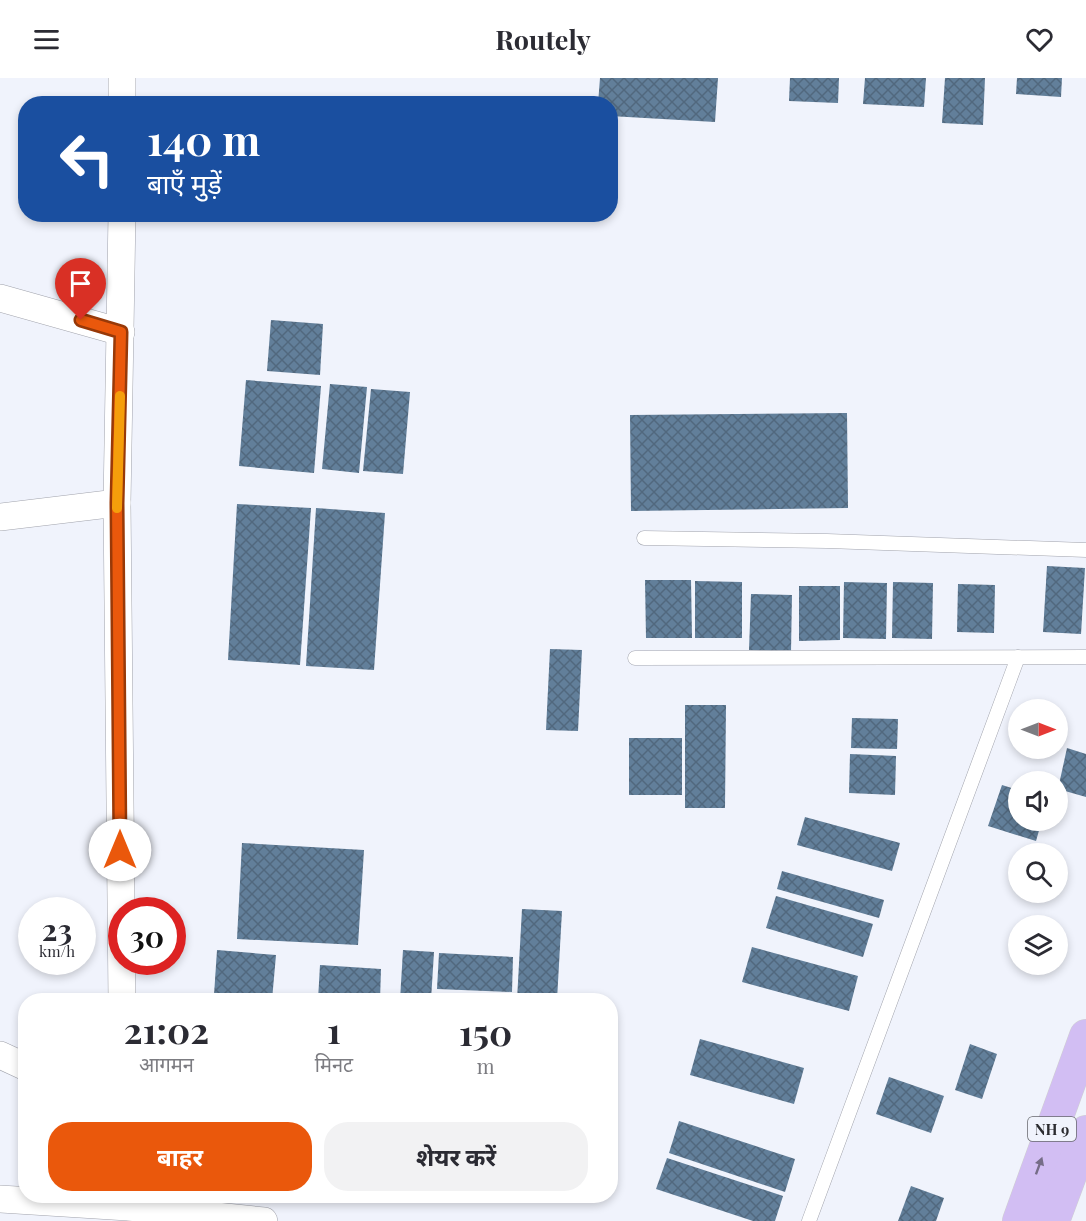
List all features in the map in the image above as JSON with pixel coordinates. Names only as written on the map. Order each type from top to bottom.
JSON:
[{"type":"highway","name":"NH 9","points":[[1018,1221],[1086,1036]]},
{"type":"highway","name":"NH 9","points":[[1053,1221],[1086,1132]]},
{"type":"street","points":[[122,78],[122,96]]},
{"type":"street","points":[[122,222],[117,503],[123,993]]},
{"type":"street","points":[[0,298],[121,332]]},
{"type":"street","points":[[0,518],[117,503]]},
{"type":"street","points":[[0,1054],[18,1063]]},
{"type":"street","points":[[0,1199],[18,1199]]},
{"type":"street","points":[[142,1203],[264,1221]]},
{"type":"lane","points":[[644,538],[827,541],[1086,550]]},
{"type":"lane","points":[[809,1221],[1018,657]]},
{"type":"lane","points":[[635,658],[1086,657]]},
{"type":"building","points":[[600,78],[718,78],[715,122],[618,116],[618,96],[599,96]]},
{"type":"building","points":[[790,78],[839,78],[838,103],[789,101]]},
{"type":"building","points":[[865,78],[926,78],[924,107],[863,104]]},
{"type":"building","points":[[945,78],[985,78],[983,125],[942,123]]},
{"type":"building","points":[[1017,78],[1062,78],[1061,97],[1016,94]]},
{"type":"building","points":[[271,320],[323,324],[320,375],[267,371]]},
{"type":"building","points":[[246,380],[321,386],[314,473],[239,466]]},
{"type":"building","points":[[330,384],[367,387],[359,473],[322,469]]},
{"type":"building","points":[[371,389],[410,392],[403,474],[363,471]]},
{"type":"building","points":[[847,413],[848,508],[631,511],[630,415]]},
{"type":"building","points":[[237,504],[311,508],[300,665],[228,660]]},
{"type":"building","points":[[316,508],[385,513],[374,670],[306,666]]},
{"type":"building","points":[[1047,566],[1085,568],[1081,634],[1043,632]]},
{"type":"building","points":[[645,580],[691,580],[692,638],[646,638]]},
{"type":"building","points":[[695,581],[742,582],[742,638],[695,638]]},
{"type":"building","points":[[844,582],[887,583],[886,639],[843,638]]},
{"type":"building","points":[[893,582],[933,583],[932,639],[892,638]]},
{"type":"building","points":[[958,584],[995,585],[994,633],[957,632]]},
{"type":"building","points":[[799,586],[840,586],[840,640],[799,641]]},
{"type":"building","points":[[751,594],[792,595],[791,652],[749,650]]},
{"type":"building","points":[[550,649],[582,650],[578,731],[546,730]]},
{"type":"building","points":[[685,705],[726,705],[725,808],[685,808]]},
{"type":"building","points":[[852,718],[898,719],[897,749],[851,748]]},
{"type":"building","points":[[629,738],[682,738],[682,795],[629,795]]},
{"type":"building","points":[[1068,748],[1086,754],[1086,797],[1068,792],[1068,771],[1062,771],[1065,759],[1068,759]]},
{"type":"building","points":[[850,754],[896,756],[895,795],[849,793]]},
{"type":"building","points":[[1002,785],[1008,787],[1008,831],[1039,831],[1036,841],[988,826]]},
{"type":"building","points":[[805,817],[900,843],[892,871],[797,845]]},
{"type":"building","points":[[242,843],[364,850],[358,945],[237,939]]},
{"type":"building","points":[[782,871],[884,900],[879,918],[777,889]]},
{"type":"building","points":[[776,896],[873,924],[863,957],[766,928]]},
{"type":"building","points":[[522,909],[562,911],[557,993],[517,993]]},
{"type":"building","points":[[752,947],[858,976],[849,1011],[742,982]]},
{"type":"building","points":[[217,950],[276,955],[273,993],[214,993]]},
{"type":"building","points":[[403,950],[434,952],[431,993],[400,993]]},
{"type":"building","points":[[439,953],[513,957],[512,992],[437,989]]},
{"type":"building","points":[[320,965],[381,969],[380,993],[318,993]]},
{"type":"building","points":[[700,1039],[804,1068],[794,1104],[690,1075]]},
{"type":"building","points":[[970,1044],[997,1054],[982,1099],[955,1090]]},
{"type":"building","points":[[889,1077],[944,1096],[931,1133],[876,1114]]},
{"type":"building","points":[[679,1121],[795,1159],[785,1192],[669,1153]]},
{"type":"building","points":[[667,1158],[783,1196],[775,1221],[753,1221],[656,1189]]},
{"type":"building","points":[[911,1186],[944,1198],[936,1221],[898,1221]]},
{"type":"slow traffic","points":[[117,508],[120,396]]},
{"type":"route","points":[[81,320],[121,332],[117,503],[120,850]]}]
